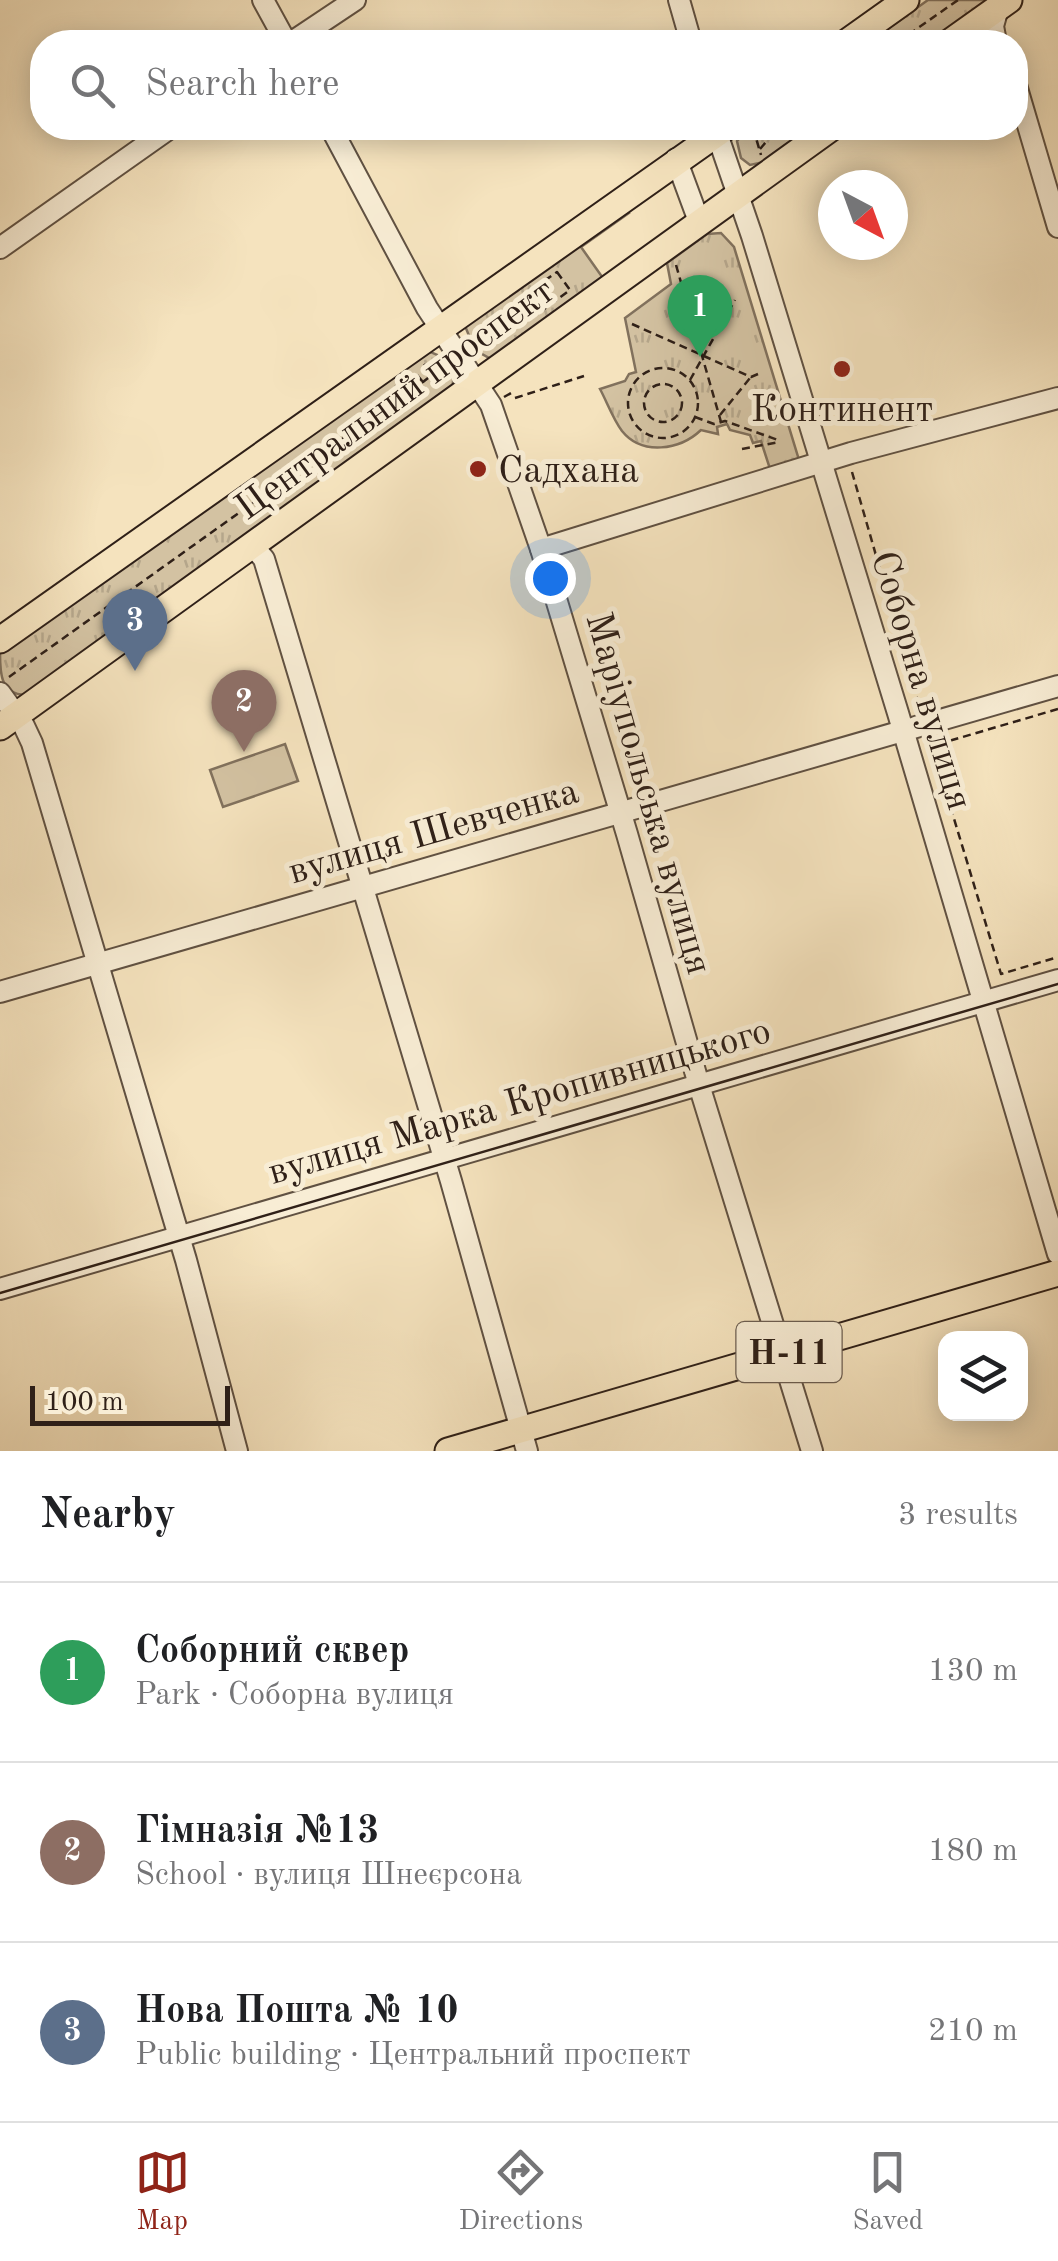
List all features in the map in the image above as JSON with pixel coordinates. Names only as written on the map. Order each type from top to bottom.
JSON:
[{"type":"main road","points":[[863,30],[906,0]]},
{"type":"main road","points":[[967,30],[1004,4]]},
{"type":"main road","name":"Центральний проспект","points":[[0,640],[703,140]]},
{"type":"main road","name":"Центральний проспект","points":[[8,721],[815,140]]},
{"type":"main road","name":"Н-11","points":[[448,1451],[524,1441],[780,1354],[1058,1273]]},
{"type":"street","points":[[263,0],[282,30]]},
{"type":"street","points":[[308,30],[356,0]]},
{"type":"street","points":[[679,0],[688,30]]},
{"type":"street","points":[[993,30],[1004,4]]},
{"type":"street","points":[[1028,125],[1058,227]]},
{"type":"street","points":[[0,248],[153,140]]},
{"type":"street","name":"Маріупольська вулиця","points":[[337,140],[428,308],[491,404],[621,812],[699,1086],[812,1451]]},
{"type":"street","name":"Соборна вулиця","points":[[722,140],[1058,1254]]},
{"type":"street","points":[[676,159],[700,224]]},
{"type":"street","points":[[540,549],[851,453],[1058,398]]},
{"type":"street","points":[[252,545],[264,559],[364,887],[524,1441]]},
{"type":"street","name":"вулиця Шевченка","points":[[0,992],[1058,686]]},
{"type":"street","points":[[2,687],[8,721],[32,743],[179,1235],[237,1451]]},
{"type":"street","name":"вулиця Марка Кропивницького","points":[[0,1288],[1058,980]]},
{"type":"path","points":[[915,30],[958,0]]},
{"type":"path","points":[[756,140],[764,162]]},
{"type":"path","points":[[760,150],[768,140]]},
{"type":"path","points":[[675,261],[721,422]]},
{"type":"path","points":[[557,272],[570,290],[540,312],[534,303],[528,294],[557,272]]},
{"type":"path","points":[[690,380],[735,300]]},
{"type":"path","points":[[423,382],[534,303]]},
{"type":"path","points":[[632,324],[751,377]]},
{"type":"path","points":[[417,354],[447,395]]},
{"type":"path","points":[[676,370],[690,380],[698,395],[695,417],[680,434],[657,438],[641,430],[629,410],[632,388],[646,373],[676,370]]},
{"type":"path","points":[[719,416],[751,377],[758,374]]},
{"type":"path","points":[[417,375],[426,388],[401,406],[398,400],[392,392],[417,375]]},
{"type":"path","points":[[515,398],[584,376]]},
{"type":"path","points":[[660,385],[674,388],[682,401],[679,413],[666,422],[654,420],[645,408],[648,392],[660,385]]},
{"type":"path","points":[[2,687],[398,400]]},
{"type":"path","points":[[695,417],[779,441],[742,450]]},
{"type":"path","points":[[856,467],[850,474],[852,483],[919,705]]},
{"type":"path","points":[[1058,708],[932,746],[1001,974],[1058,958]]},
{"type":"green space","points":[[928,0],[988,0],[946,30],[886,30]]},
{"type":"green space","points":[[794,140],[764,162],[750,165],[741,158],[737,141]]},
{"type":"green space","points":[[625,207],[629,213],[581,247],[605,281],[491,359],[475,350],[465,326]]},
{"type":"green space","points":[[721,233],[734,247],[799,460],[770,469],[761,441],[753,443],[750,435],[730,430],[727,424],[717,427],[718,434],[701,430],[672,446],[640,444],[622,431],[600,389],[625,381],[636,372],[625,318],[671,284],[667,263],[707,234]]},
{"type":"green space","points":[[425,351],[448,363],[453,375],[452,388],[25,695],[6,686],[0,653],[7,646]]},
{"type":"green space","points":[[285,744],[298,781],[223,807],[210,770]]},
{"type":"tram line","points":[[0,1293],[1058,984]]},
{"type":"place","name":"Соборний сквер","points":[[700,357]]},
{"type":"place","name":"Континент","points":[[842,369]]},
{"type":"place","name":"Садхана","points":[[478,469]]},
{"type":"place","name":"Нова Пошта № 10","points":[[135,671]]},
{"type":"place","name":"Гімназія №13","points":[[244,752]]}]
